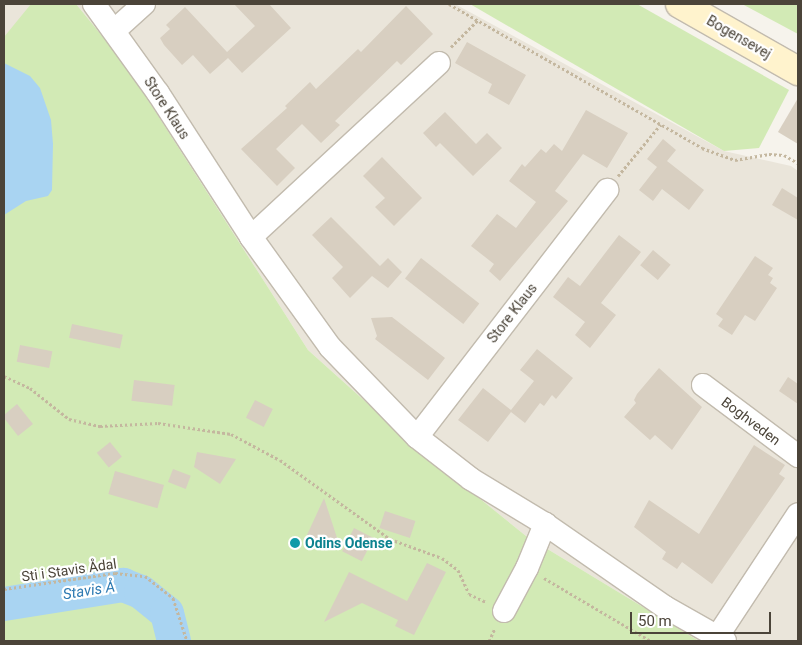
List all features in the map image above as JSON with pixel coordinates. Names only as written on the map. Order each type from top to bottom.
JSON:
[{"type":"main road","name":"Bogensevej","points":[[680,4],[798,71]]},
{"type":"street","name":"Store Klaus","points":[[94,4],[115,30],[251,237],[330,347],[417,436],[470,479],[545,524],[665,608],[721,639]]},
{"type":"street","points":[[115,30],[144,4]]},
{"type":"street","points":[[251,237],[440,62]]},
{"type":"street","name":"Store Klaus","points":[[417,436],[607,190]]},
{"type":"street","name":"Boghveden","points":[[703,385],[798,456]]},
{"type":"street","points":[[721,639],[798,514]]},
{"type":"street","points":[[504,611],[527,568],[545,524]]},
{"type":"path","points":[[449,4],[721,157],[736,160],[769,154],[784,155],[798,164]]},
{"type":"path","points":[[440,62],[439,58],[478,20]]},
{"type":"path","points":[[607,190],[660,124]]},
{"type":"path","points":[[4,376],[30,388],[69,419],[100,426],[158,423],[230,434],[280,460],[390,539],[442,558],[458,570],[469,594],[504,611]]},
{"type":"path","points":[[527,568],[651,641]]},
{"type":"path","name":"Sti i Stavis Ådal","points":[[4,589],[115,573],[145,576],[173,598],[187,641]]},
{"type":"shaded area","points":[[4,4],[36,4],[4,41]]},
{"type":"shaded area","points":[[76,4],[455,4],[724,151],[791,166],[798,171],[798,641],[699,641],[526,536],[416,447],[308,350],[125,64]]},
{"type":"green space","points":[[31,4],[76,4],[125,64],[308,350],[416,447],[526,536],[699,641],[4,641],[4,37]]},
{"type":"green space","points":[[470,4],[637,4],[789,90],[759,148],[724,151]]},
{"type":"green space","points":[[742,4],[798,4],[798,34]]},
{"type":"water","points":[[4,63],[30,76],[40,88],[51,120],[53,144],[52,190],[48,196],[26,201],[4,215]]},
{"type":"building","points":[[234,4],[269,4],[291,28],[242,73],[228,58],[210,74],[193,55],[182,65],[160,38],[170,29],[166,25],[185,7],[227,52],[255,26]]},
{"type":"building","points":[[406,6],[433,34],[401,65],[397,61],[335,121],[340,125],[321,143],[302,124],[276,149],[295,168],[277,186],[241,149],[287,108],[285,106],[310,82],[316,89],[358,49],[361,52]]},
{"type":"building","points":[[467,42],[526,75],[509,105],[488,93],[492,84],[455,63]]},
{"type":"building","points":[[798,98],[798,144],[778,132]]},
{"type":"building","points":[[586,110],[628,133],[607,168],[583,154],[555,191],[568,201],[500,281],[489,271],[494,264],[471,246],[497,214],[516,228],[536,202],[509,181],[522,164],[525,167],[541,149],[546,153],[554,144],[562,151]]},
{"type":"building","points":[[445,112],[476,144],[487,133],[502,148],[473,176],[440,143],[436,147],[423,133]]},
{"type":"building","points":[[663,139],[676,150],[667,161],[704,190],[689,210],[662,189],[653,201],[639,190],[657,167],[647,159]]},
{"type":"building","points":[[382,157],[422,198],[394,226],[375,207],[385,198],[363,176]]},
{"type":"building","points":[[782,188],[798,198],[798,220],[772,205]]},
{"type":"building","points":[[331,217],[380,266],[388,258],[402,272],[388,288],[372,276],[350,298],[332,278],[343,267],[312,235]]},
{"type":"building","points":[[619,235],[641,252],[601,303],[616,315],[590,348],[575,335],[585,322],[553,297],[568,277],[580,286]]},
{"type":"building","points":[[653,250],[671,265],[658,280],[640,265]]},
{"type":"building","points":[[755,256],[773,268],[768,275],[773,278],[770,283],[777,288],[755,321],[745,315],[732,335],[718,326],[723,319],[716,314]]},
{"type":"building","points":[[421,258],[479,304],[463,324],[405,278]]},
{"type":"building","points":[[392,317],[445,358],[428,380],[375,339],[377,336],[371,318]]},
{"type":"building","points":[[72,324],[123,335],[120,349],[69,338]]},
{"type":"building","points":[[20,345],[52,351],[49,368],[17,362]]},
{"type":"building","points":[[537,349],[573,378],[556,399],[552,395],[544,406],[540,403],[525,423],[511,412],[488,442],[458,420],[483,388],[511,410],[534,381],[520,370]]},
{"type":"building","points":[[659,368],[702,407],[672,450],[655,435],[650,440],[624,417],[636,403],[634,400],[637,394]]},
{"type":"building","points":[[788,377],[798,384],[798,404],[779,391]]},
{"type":"building","points":[[134,380],[175,385],[172,406],[131,401]]},
{"type":"building","points":[[255,400],[273,409],[264,427],[246,418]]},
{"type":"building","points":[[17,404],[33,424],[18,436],[4,418],[4,415]]},
{"type":"building","points":[[110,442],[122,457],[109,467],[97,453]]},
{"type":"building","points":[[754,445],[785,465],[779,474],[785,478],[712,584],[682,562],[677,569],[662,559],[666,552],[634,527],[649,500],[699,534]]},
{"type":"building","points":[[197,452],[236,459],[220,484],[194,467]]},
{"type":"building","points":[[173,469],[191,476],[186,489],[168,482]]},
{"type":"building","points":[[115,471],[164,485],[157,508],[108,494]]},
{"type":"building","points":[[324,498],[341,550],[307,535]]},
{"type":"building","points":[[385,511],[415,521],[410,538],[379,528]]},
{"type":"building","points":[[354,528],[374,538],[362,561],[342,551]]},
{"type":"building","points":[[427,563],[446,572],[414,635],[395,626],[398,620],[362,603],[324,622],[349,572],[407,601]]},
{"type":"waterway","name":"Stavis Å","points":[[4,604],[123,585],[141,592],[167,613],[174,641]]},
{"type":"place","name":"Odins Odense","points":[[295,543]]}]
